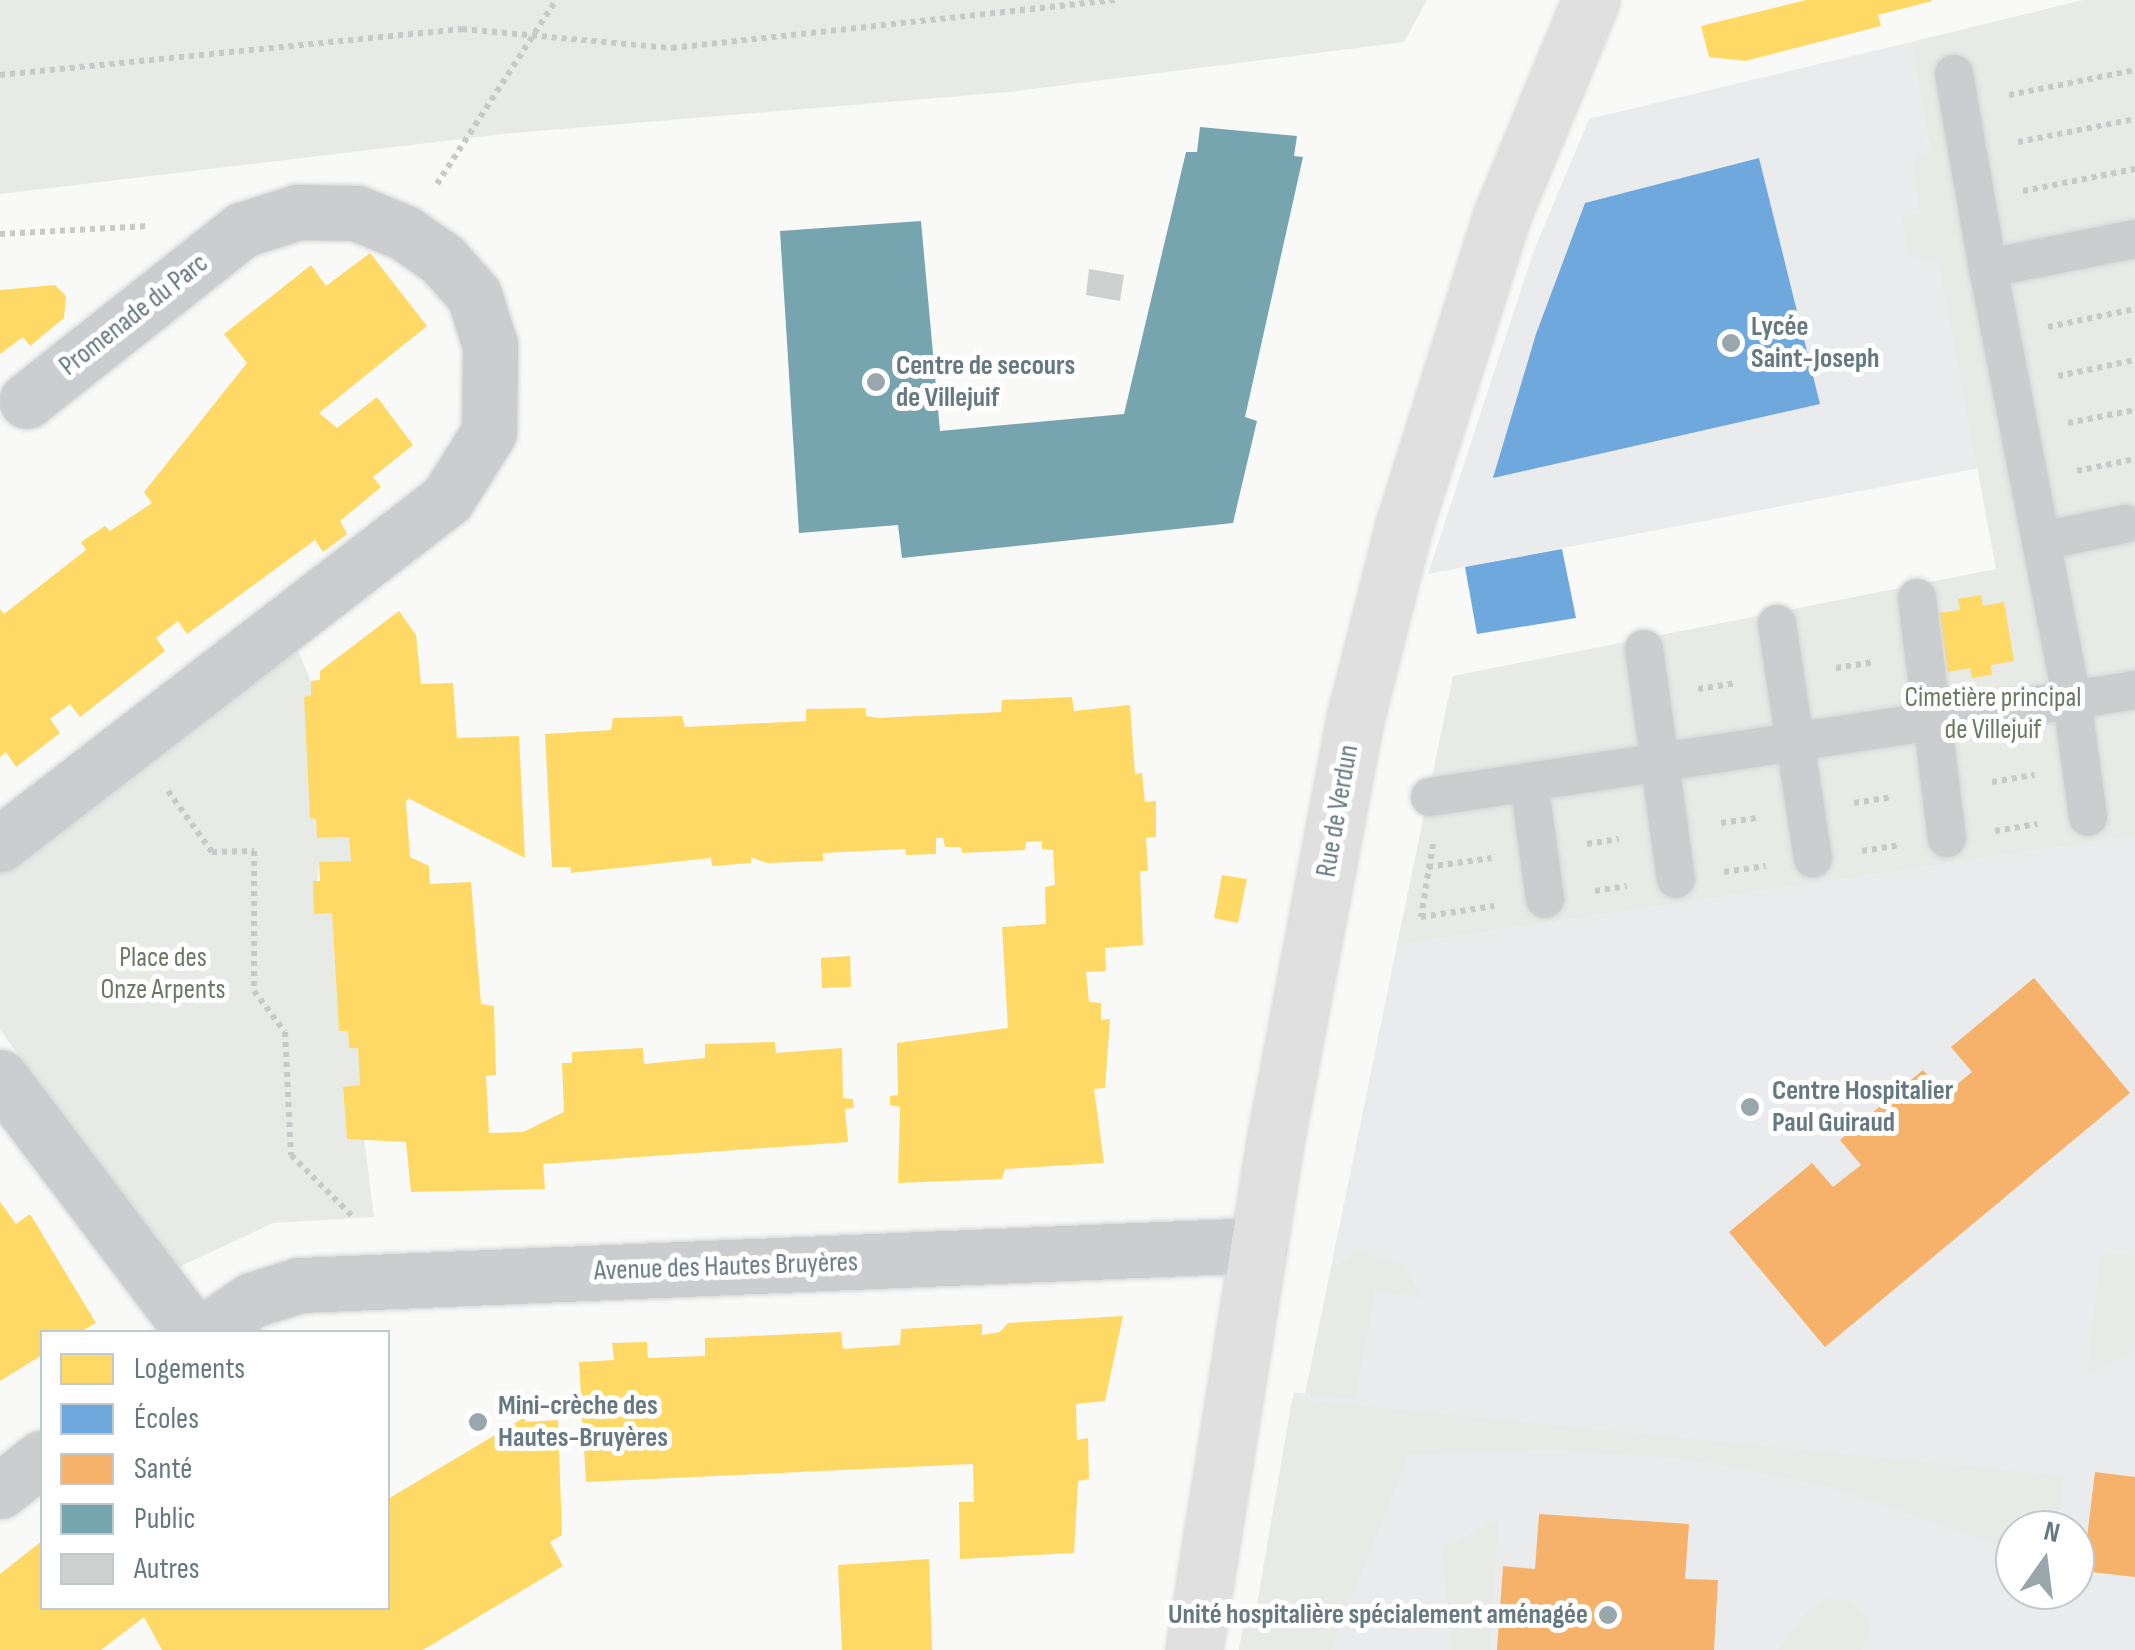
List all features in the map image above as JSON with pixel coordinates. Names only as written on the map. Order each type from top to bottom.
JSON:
[{"type":"street","name":"Rue de Verdun","points":[[1194,1650],[1259,1245],[1356,716],[1403,529],[1502,215],[1591,0]]},
{"type":"street","name":"Promenade du Parc","points":[[0,844],[447,498],[489,432],[490,345],[474,295],[442,259],[405,233],[357,213],[298,212],[242,230],[26,401]]},
{"type":"street","points":[[0,1077],[190,1330]]},
{"type":"street","name":"Avenue des Hautes Bruyères","points":[[208,1330],[252,1300],[300,1285],[1259,1245]]},
{"type":"street","points":[[0,1491],[40,1460]]},
{"type":"lane","points":[[1956,89],[2072,700],[2088,816]]},
{"type":"lane","points":[[1988,268],[2135,240]]},
{"type":"lane","points":[[2041,541],[2125,524]]},
{"type":"lane","points":[[1917,598],[1946,838]]},
{"type":"lane","points":[[1778,624],[1813,858]]},
{"type":"lane","points":[[1644,649],[1676,879]]},
{"type":"lane","points":[[1430,797],[2135,690]]},
{"type":"lane","points":[[1529,782],[1544,899]]},
{"type":"path","points":[[405,233],[556,0]]},
{"type":"path","points":[[0,75],[462,29],[672,48],[1116,0]]},
{"type":"path","points":[[1956,89],[2135,70]]},
{"type":"path","points":[[1968,152],[2135,120]]},
{"type":"path","points":[[1976,201],[2135,169]]},
{"type":"path","name":"Promenade du Parc","points":[[0,234],[137,226],[242,230]]},
{"type":"path","points":[[2001,336],[2135,310]]},
{"type":"path","points":[[2010,385],[2135,360]]},
{"type":"path","points":[[2019,432],[2135,410]]},
{"type":"path","points":[[157,777],[212,852],[254,852],[254,991],[284,1032],[291,1155],[353,1217]]},
{"type":"shaded area","name":"Lycée Saint-Joseph","points":[[1911,42],[1930,153],[1912,157],[1921,215],[1902,216],[1939,262],[1980,468],[1428,574],[1533,253],[1589,119]]},
{"type":"shaded area","name":"Centre Hospitalier Paul Guiraud","points":[[2135,836],[2135,1650],[1239,1650],[1246,1611],[1256,1611],[1294,1392],[1305,1394],[1397,945]]},
{"type":"green space","points":[[0,0],[1427,0],[1404,42],[1009,92],[503,134],[0,194]]},
{"type":"green space","name":"Cimetière principal de Villejuif","points":[[2083,0],[2135,0],[2135,836],[1397,945],[1453,676],[1996,569],[1939,263],[1909,255],[1902,216],[1920,214],[1912,157],[1930,152],[1911,42]]},
{"type":"green space","name":"Place des Onze Arpents","points":[[298,651],[311,681],[318,838],[349,837],[351,861],[319,863],[314,913],[332,913],[339,1030],[348,1031],[349,1048],[358,1048],[361,1085],[343,1088],[347,1138],[364,1137],[374,1217],[273,1223],[177,1268],[0,1030],[0,868]]},
{"type":"green space","points":[[1358,1251],[1405,1266],[1422,1298],[1375,1290],[1355,1399],[1305,1395],[1331,1269]]},
{"type":"green space","points":[[2108,1253],[2135,1256],[2135,1350],[2087,1374],[2100,1259]]},
{"type":"green space","points":[[1292,1399],[2064,1476],[2060,1510],[1995,1510],[1995,1544],[1828,1486],[1688,1459],[1556,1450],[1409,1454],[1331,1650],[1239,1650],[1246,1611],[1256,1611]]},
{"type":"green space","points":[[1499,1517],[1489,1650],[1452,1650],[1442,1550]]},
{"type":"green space","points":[[1824,1599],[1850,1600],[1865,1615],[1871,1627],[1861,1650],[1779,1650],[1804,1614]]},
{"type":"building: Logements","points":[[1806,0],[1932,1],[1878,15],[1881,26],[1745,61],[1709,57],[1701,26]]},
{"type":"building: Logements","points":[[370,253],[427,326],[319,413],[337,428],[377,397],[413,445],[373,477],[381,487],[340,521],[347,534],[323,552],[315,540],[187,634],[178,621],[156,638],[165,651],[80,717],[70,704],[50,719],[60,733],[16,767],[6,752],[0,757],[0,609],[4,614],[86,550],[81,542],[105,526],[110,531],[152,503],[144,492],[247,363],[224,334],[311,265],[326,286]]},
{"type":"building: Logements","points":[[55,285],[66,296],[64,318],[30,346],[23,337],[0,354],[0,290]]},
{"type":"building: Logements","points":[[1981,595],[1983,606],[2004,602],[2014,661],[1991,665],[1992,675],[1972,678],[1970,668],[1948,672],[1939,613],[1960,610],[1958,599]]},
{"type":"building: Logements","points":[[399,611],[416,635],[421,684],[453,683],[457,738],[519,736],[525,858],[408,798],[406,803],[410,857],[429,866],[430,884],[471,882],[481,1004],[494,1006],[496,1075],[486,1076],[489,1133],[523,1132],[564,1112],[562,1063],[572,1063],[572,1052],[643,1048],[644,1064],[705,1058],[705,1044],[775,1042],[776,1053],[842,1048],[843,1098],[853,1099],[854,1108],[845,1109],[848,1142],[543,1164],[545,1189],[411,1192],[406,1142],[347,1139],[343,1087],[360,1085],[358,1048],[349,1048],[348,1031],[339,1031],[332,913],[314,914],[313,881],[320,881],[319,862],[351,861],[349,837],[317,838],[316,819],[310,818],[304,697],[311,695],[311,681],[320,680],[320,671]]},
{"type":"building: Logements","points":[[1072,697],[1074,711],[1130,705],[1135,774],[1142,773],[1145,802],[1156,801],[1156,837],[1146,838],[1148,871],[1140,871],[1143,945],[1105,948],[1106,971],[1086,972],[1089,1002],[1101,1003],[1101,1020],[1110,1019],[1105,1088],[1094,1089],[1104,1163],[1005,1169],[1002,1179],[898,1183],[900,1107],[890,1105],[890,1096],[898,1095],[897,1043],[1008,1028],[1002,927],[1046,924],[1045,887],[1055,885],[1053,850],[1042,849],[1042,841],[1026,842],[1025,850],[962,853],[961,847],[945,847],[943,838],[936,838],[936,854],[906,855],[905,849],[823,853],[823,861],[767,863],[751,857],[751,863],[712,866],[711,858],[571,873],[571,867],[552,867],[545,734],[611,730],[613,718],[682,716],[685,727],[806,721],[806,709],[865,708],[866,716],[878,718],[1001,712],[1002,700]]},
{"type":"building: Logements","points":[[1222,875],[1247,879],[1238,923],[1214,918]]},
{"type":"building: Logements","points":[[850,956],[851,987],[822,988],[821,958]]},
{"type":"building: Logements","points":[[0,1202],[16,1224],[30,1214],[96,1323],[84,1330],[40,1330],[40,1356],[0,1381]]},
{"type":"building: Logements","points":[[1123,1316],[1105,1401],[1076,1404],[1077,1440],[1088,1438],[1089,1479],[1078,1481],[1074,1553],[960,1559],[959,1502],[974,1502],[973,1464],[586,1482],[579,1362],[614,1360],[612,1343],[647,1342],[648,1358],[705,1356],[705,1338],[841,1332],[843,1349],[900,1345],[901,1329],[982,1324],[982,1335],[1000,1332],[1008,1323]]},
{"type":"building: Logements","points":[[525,1417],[525,1422],[558,1420],[562,1535],[550,1542],[563,1566],[423,1650],[162,1650],[144,1617],[101,1650],[0,1650],[0,1574],[40,1543],[40,1610],[390,1610],[390,1498]]},
{"type":"building: Logements","points":[[929,1559],[932,1650],[842,1650],[838,1565]]},
{"type":"building: Écoles","points":[[1759,158],[1820,404],[1493,478],[1536,334],[1585,203]]},
{"type":"building: Écoles","points":[[1562,549],[1576,618],[1477,634],[1465,567]]},
{"type":"building: Santé","points":[[2034,978],[2130,1093],[1825,1347],[1729,1232],[1812,1163],[1833,1187],[1861,1165],[1840,1140],[1923,1070],[1944,1095],[1972,1072],[1951,1047]]},
{"type":"building: Santé","points":[[2095,1472],[2135,1477],[2135,1577],[2095,1572],[2095,1510],[2090,1510]]},
{"type":"building: Santé","name":"Unité hospitalière spécialement aménagée","points":[[1539,1514],[1689,1524],[1685,1579],[1718,1580],[1714,1650],[1497,1650],[1503,1566],[1535,1569]]},
{"type":"building: Public","points":[[1200,127],[1297,136],[1294,156],[1303,157],[1245,417],[1257,421],[1233,523],[902,558],[898,525],[799,533],[780,231],[921,221],[940,431],[1124,414],[1186,152],[1197,152]]},
{"type":"building: Autres","points":[[1089,269],[1124,275],[1120,301],[1086,295]]},
{"type":"place","name":"Lycée Saint-Joseph","points":[[1731,343]]},
{"type":"place","name":"Centre de secours de Villejuif","points":[[876,382]]},
{"type":"place","name":"Centre Hospitalier Paul Guiraud","points":[[1750,1107]]},
{"type":"place","name":"Mini-crèche des Hautes-Bruyères","points":[[478,1422]]},
{"type":"place","name":"Unité hospitalière spécialement aménagée","points":[[1608,1615]]}]
